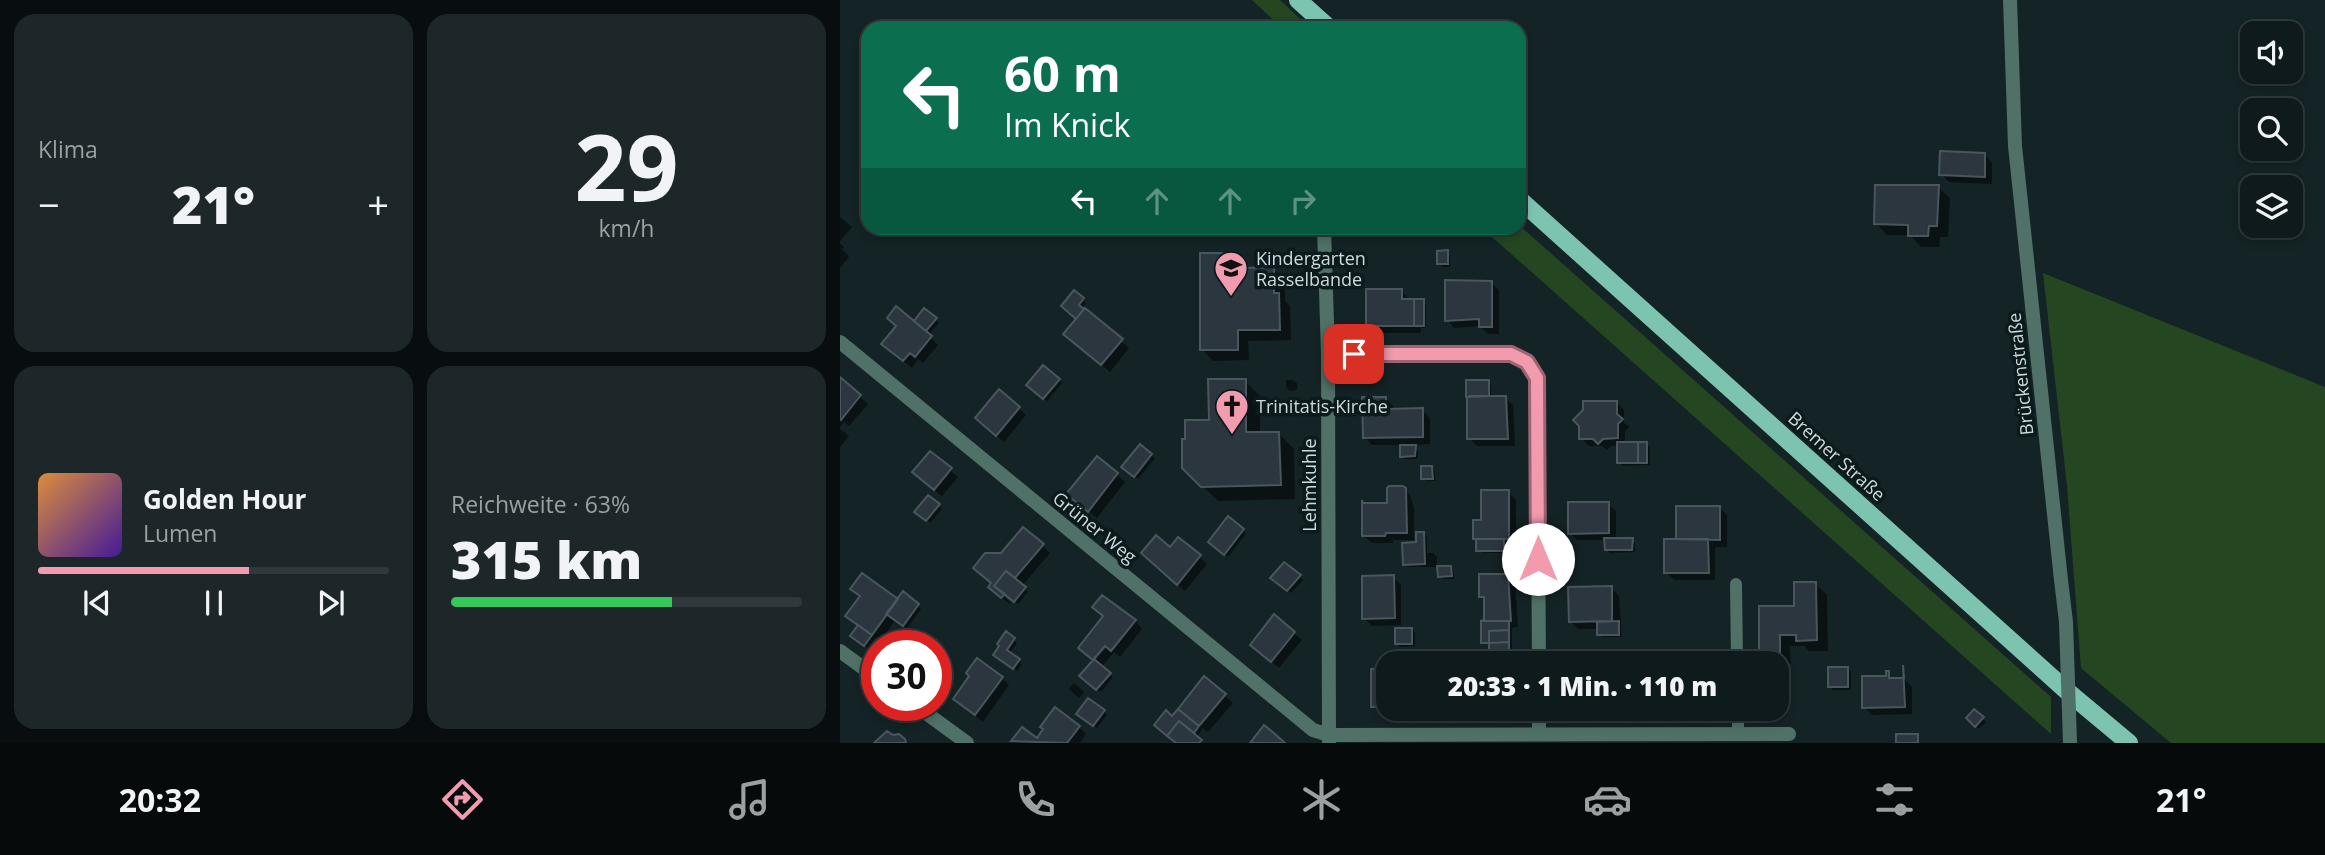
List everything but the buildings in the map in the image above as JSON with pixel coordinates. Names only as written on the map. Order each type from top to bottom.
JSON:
[{"type":"main road","points":[[1298,0],[1321,21]]},
{"type":"main road","name":"Bremer Straße","points":[[1526,205],[2068,692],[2129,743]]},
{"type":"street","name":"Brückenstraße","points":[[2010,0],[2014,146],[2066,622],[2070,743]]},
{"type":"street","name":"Lehmkuhle","points":[[1324,235],[1328,354],[1329,739]]},
{"type":"street","name":"Grüner Weg","points":[[840,342],[1312,730],[1329,739]]},
{"type":"street","points":[[1328,354],[1511,354],[1527,362],[1537,378],[1539,651]]},
{"type":"street","points":[[840,651],[861,666]]},
{"type":"street","points":[[937,721],[967,743]]},
{"type":"street","points":[[1539,721],[1539,734]]},
{"type":"street","points":[[1329,739],[1539,734],[1789,734]]},
{"type":"lane","points":[[1736,584],[1737,651]]},
{"type":"lane","points":[[1738,721],[1738,734]]},
{"type":"green space","points":[[1252,0],[1280,0],[1302,21],[1274,21]]},
{"type":"green space","points":[[1526,231],[2051,697],[2051,734],[1490,235],[1526,235]]},
{"type":"green space","points":[[2043,273],[2325,387],[2325,743],[2171,743],[2081,668],[2067,486]]},
{"type":"place","name":"Kindergarten Rasselbande","points":[[1231,298]]},
{"type":"place","name":"Trinitatis-Kirche","points":[[1232,436]]},
{"type":"route","points":[[1354,354],[1511,354],[1527,362],[1537,378],[1538,559]]}]
